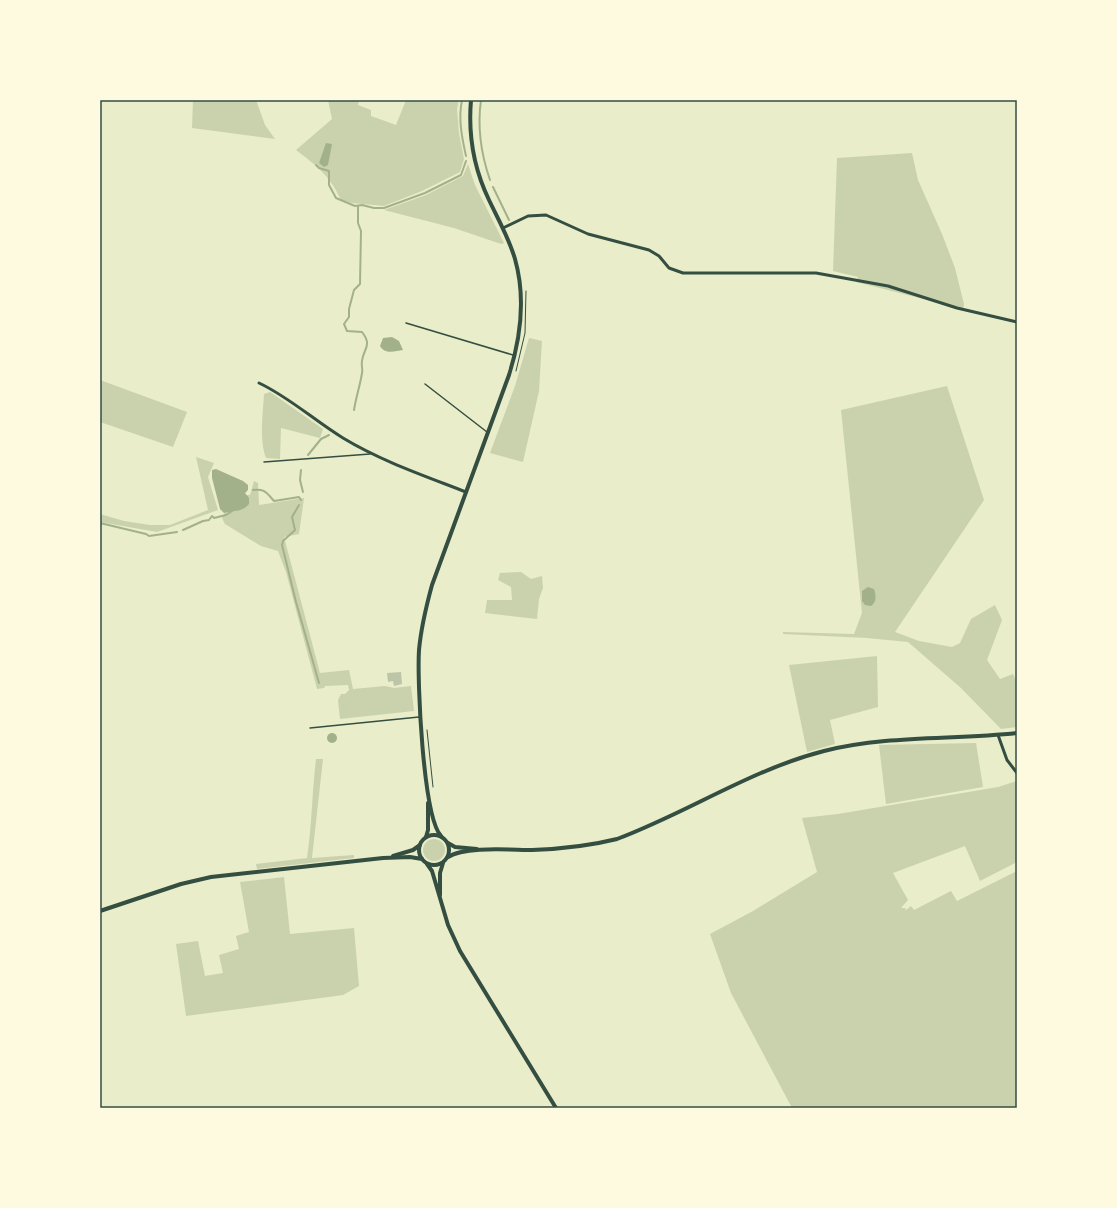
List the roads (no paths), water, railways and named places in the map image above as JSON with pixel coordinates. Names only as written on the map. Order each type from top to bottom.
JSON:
[{"type":"street","points":[[383,858],[413,850],[420,845],[426,837],[428,830],[428,793],[421,716],[419,666],[424,614],[432,585],[515,356],[521,322],[522,289],[515,258],[503,228],[483,187],[475,161],[471,132],[471,100]]},
{"type":"street","points":[[503,228],[528,216],[541,214],[588,234],[649,250],[659,256],[669,268],[683,274],[816,273],[888,286],[957,308],[1017,322]]},
{"type":"street","points":[[259,383],[272,389],[343,438],[371,453],[466,492]]},
{"type":"street","points":[[428,793],[436,829],[448,843],[455,847],[485,850],[536,850],[577,846],[617,839],[769,769],[806,756],[834,749],[886,741],[1017,733]]},
{"type":"street","points":[[998,735],[1007,760],[1017,773]]},
{"type":"street","points":[[426,837],[436,834],[441,836]]},
{"type":"street","points":[[440,900],[440,873],[444,862],[448,857],[450,848],[448,843]]},
{"type":"street","points":[[420,845],[419,850],[422,859],[432,871],[448,925],[460,951],[556,1108]]},
{"type":"street","points":[[448,857],[455,854],[485,850]]},
{"type":"street","points":[[100,911],[181,884],[210,877],[383,858],[410,857],[422,859]]},
{"type":"street","points":[[427,864],[436,866],[444,862]]},
{"type":"lane","points":[[406,323],[515,356]]},
{"type":"lane","points":[[425,384],[488,433]]},
{"type":"lane","points":[[264,462],[371,453]]},
{"type":"lane","points":[[310,728],[421,716]]},
{"type":"waterway","points":[[462,100],[460,121],[466,156]]},
{"type":"waterway","points":[[481,100],[479,121],[481,141],[484,160],[490,180]]},
{"type":"waterway","points":[[316,165],[319,168],[329,171],[329,185],[336,198],[355,206],[362,205],[374,208],[384,208],[425,193],[461,175],[466,161]]},
{"type":"waterway","points":[[493,187],[509,220]]},
{"type":"waterway","points":[[354,410],[362,373],[362,362],[367,344],[362,332],[347,331],[344,324],[349,317],[349,309],[354,290],[360,284],[361,231],[358,223],[358,206]]},
{"type":"waterway","points":[[308,455],[321,439],[329,435]]},
{"type":"waterway","points":[[301,470],[300,480],[303,492]]},
{"type":"waterway","points":[[253,490],[265,492],[274,501],[299,497],[301,500]]},
{"type":"waterway","points":[[299,505],[292,517],[295,530],[283,541],[282,545],[296,602],[319,683]]},
{"type":"waterway","points":[[183,530],[203,521],[209,520],[212,516],[214,518],[226,515],[232,511]]},
{"type":"waterway","points":[[100,523],[149,536],[177,532]]}]
